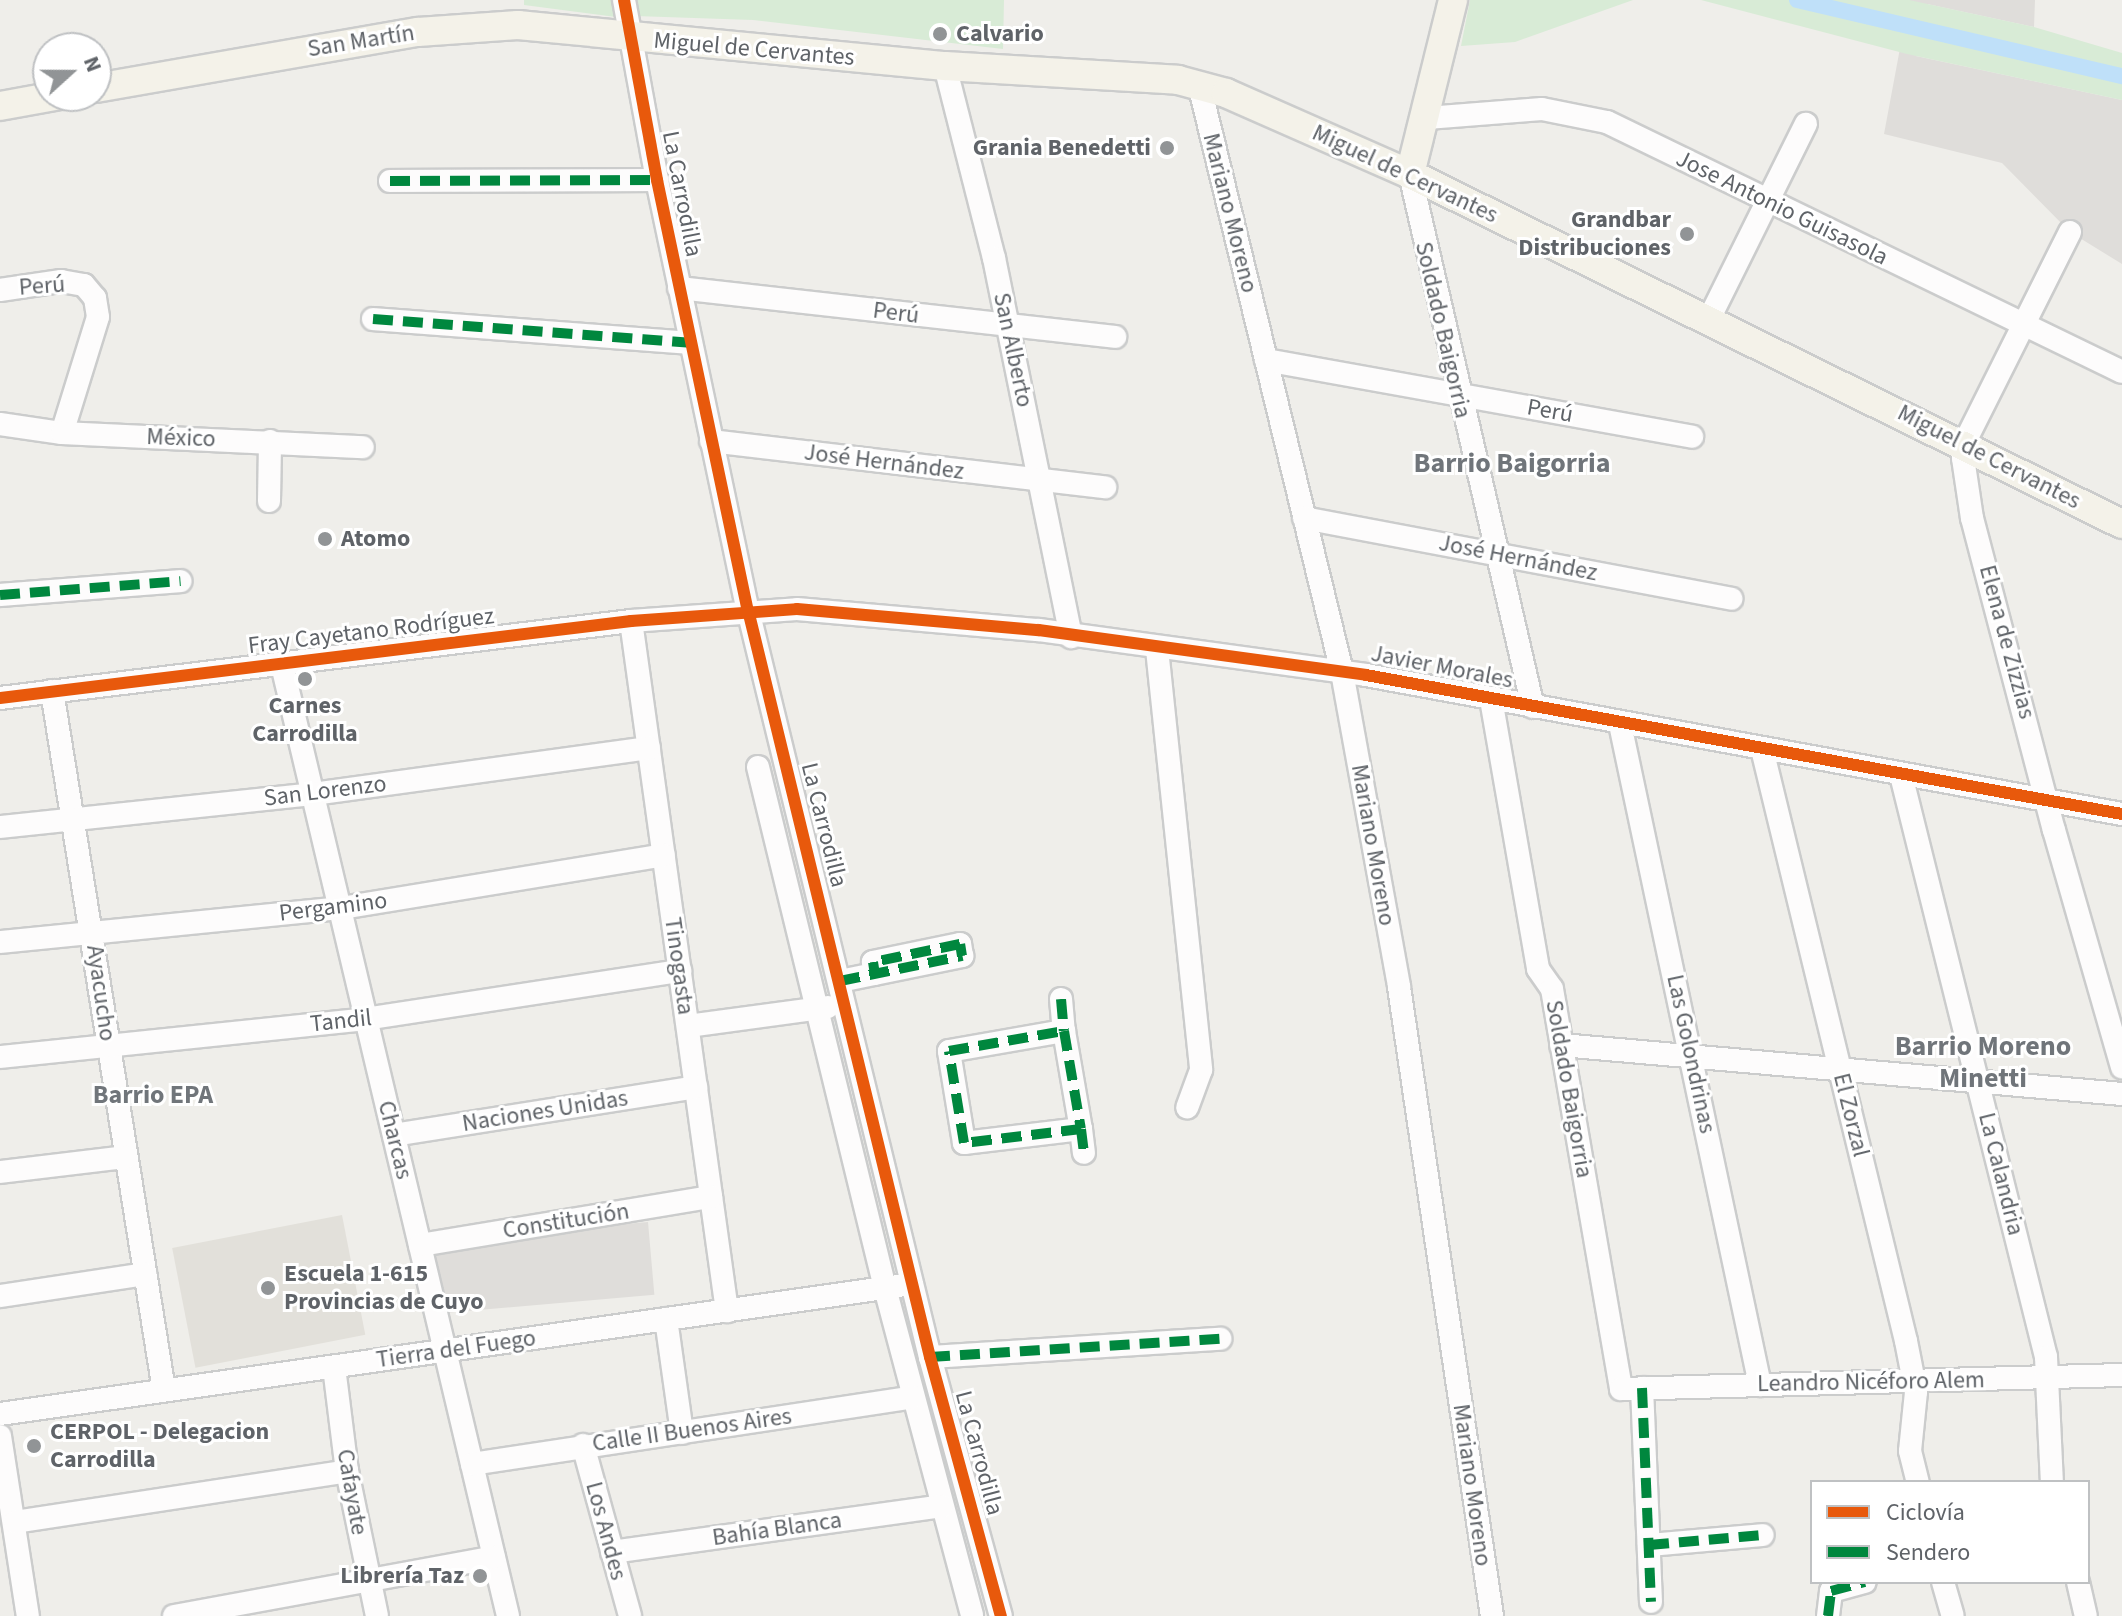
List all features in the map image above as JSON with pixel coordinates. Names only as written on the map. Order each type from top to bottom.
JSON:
[{"type":"main road","name":"Soldado Baigorria","points":[[1410,174],[1427,118],[1453,0]]},
{"type":"main road","name":"San Martín","points":[[112,85],[455,28],[543,27],[629,38]]},
{"type":"main road","name":"Miguel de Cervantes","points":[[629,38],[945,66],[1148,76],[1199,84],[1410,174],[2122,524]]},
{"type":"main road","points":[[0,106],[32,100]]},
{"type":"street","name":"La Carrodilla","points":[[624,0],[690,343],[748,610],[930,1357],[1001,1616]]},
{"type":"street","name":"San Alberto","points":[[945,66],[1008,326],[1071,637]]},
{"type":"street","name":"Mariano Moreno","points":[[1199,84],[1342,672],[1399,987],[1492,1616]]},
{"type":"street","name":"Jose Antonio Guisasola","points":[[1427,118],[1529,109],[1587,116],[2122,372]]},
{"type":"street","points":[[1709,319],[1806,124]]},
{"type":"street","name":"Soldado Baigorria","points":[[1410,174],[1458,394],[1533,707]]},
{"type":"street","points":[[390,181],[657,180]]},
{"type":"street","points":[[1964,444],[2070,232]]},
{"type":"street","name":"Perú","points":[[0,290],[61,281],[84,285],[95,298],[98,317],[62,433]]},
{"type":"street","name":"Perú","points":[[679,288],[1115,337]]},
{"type":"street","points":[[373,319],[690,343]]},
{"type":"street","name":"Perú","points":[[1266,360],[1692,437]]},
{"type":"street","name":"México","points":[[0,424],[62,433],[363,447]]},
{"type":"street","points":[[269,501],[270,441]]},
{"type":"street","name":"José Hernández","points":[[711,441],[1105,487]]},
{"type":"street","name":"Elena de Zizzias","points":[[1964,444],[1972,518],[2122,1067]]},
{"type":"street","name":"José Hernández","points":[[1304,518],[1731,599]]},
{"type":"street","points":[[0,595],[180,581]]},
{"type":"street","name":"Fray Cayetano Rodríguez","points":[[0,698],[631,621],[748,610]]},
{"type":"street","name":"Javier Morales","points":[[748,610],[812,610],[1071,637],[1342,672],[2122,814]]},
{"type":"street","name":"Tinogasta","points":[[631,621],[727,1311]]},
{"type":"street","points":[[1157,649],[1201,1070],[1187,1108]]},
{"type":"street","name":"Charcas","points":[[282,665],[508,1616]]},
{"type":"street","name":"Ayacucho","points":[[52,691],[164,1390]]},
{"type":"street","name":"Soldado Baigorria","points":[[1491,699],[1538,969],[1552,989],[1632,1388],[1649,1545],[1651,1602]]},
{"type":"street","name":"Las Golondrinas","points":[[1620,724],[1760,1385]]},
{"type":"street","name":"San Lorenzo","points":[[0,827],[313,794],[649,748]]},
{"type":"street","name":"El Zorzal","points":[[1762,749],[1914,1380],[1910,1451],[1917,1480]]},
{"type":"street","name":"La Carrodilla","points":[[758,767],[885,1288],[972,1616]]},
{"type":"street","name":"La Calandria","points":[[1901,775],[2050,1378],[2052,1480]]},
{"type":"street","name":"Pergamino","points":[[0,942],[92,930],[341,908],[664,855]]},
{"type":"street","name":"Tandil","points":[[0,1057],[109,1043],[365,1019],[680,971]]},
{"type":"street","points":[[840,981],[875,974]]},
{"type":"street","points":[[1061,999],[1084,1153]]},
{"type":"street","points":[[688,1026],[845,1004]]},
{"type":"street","points":[[1064,1031],[949,1051],[964,1143],[1081,1129]]},
{"type":"street","points":[[1561,1045],[2122,1094]]},
{"type":"street","name":"Naciones Unidas","points":[[394,1135],[696,1087]]},
{"type":"street","points":[[0,1172],[126,1157]]},
{"type":"street","name":"Constitución","points":[[420,1245],[711,1197]]},
{"type":"street","points":[[0,1296],[145,1274]]},
{"type":"street","name":"Tierra del Fuego","points":[[0,1414],[912,1284]]},
{"type":"street","points":[[666,1319],[682,1433]]},
{"type":"street","points":[[930,1357],[1220,1339]]},
{"type":"street","name":"Cafayate","points":[[334,1367],[347,1471],[377,1616]]},
{"type":"street","name":"Leandro Nicéforo Alem","points":[[1632,1388],[2122,1375]]},
{"type":"street","name":"Calle II Buenos Aires","points":[[472,1464],[913,1397]]},
{"type":"street","points":[[0,1436],[28,1616]]},
{"type":"street","name":"Los Andes","points":[[583,1445],[630,1616]]},
{"type":"street","points":[[15,1522],[347,1471]]},
{"type":"street","name":"Bahía Blanca","points":[[612,1552],[942,1506]]},
{"type":"street","points":[[1649,1545],[1763,1535]]},
{"type":"street","points":[[174,1616],[248,1610],[368,1581],[494,1557]]},
{"type":"street","points":[[1828,1616],[1831,1591],[1857,1584]]},
{"type":"street","points":[[1944,1584],[1953,1616]]},
{"type":"street","points":[[2078,1584],[2086,1616]]},
{"type":"shaded area","points":[[1909,0],[2035,0],[2034,27],[1927,4],[1916,56],[2122,100],[2122,264],[2070,232],[2002,163],[1884,134]]},
{"type":"shaded area","name":"Escuela 1-615 Provincias de Cuyo","points":[[342,1215],[365,1335],[195,1368],[172,1248]]},
{"type":"shaded area","points":[[648,1222],[654,1295],[441,1313],[435,1241]]},
{"type":"green space","points":[[524,0],[614,0],[616,17],[524,5]]},
{"type":"green space","name":"Calvario","points":[[633,0],[1004,0],[1003,49],[753,20],[635,16]]},
{"type":"green space","points":[[1470,0],[1633,0],[1515,42],[1461,46]]},
{"type":"green space","points":[[1701,0],[1909,0],[2034,27],[2122,53],[2122,100],[1907,54]]},
{"type":"waterway","points":[[1797,0],[2122,76]]},
{"type":"marked path","points":[[390,181],[657,180]]},
{"type":"marked path","points":[[373,319],[690,343]]},
{"type":"marked path","points":[[0,595],[180,581]]},
{"type":"marked path","points":[[840,981],[962,956],[960,944],[873,962],[875,974]]},
{"type":"marked path","points":[[1061,999],[1064,1031]]},
{"type":"marked path","points":[[1064,1031],[1081,1129],[964,1143],[949,1051],[1064,1031]]},
{"type":"marked path","points":[[1081,1129],[1084,1153]]},
{"type":"marked path","points":[[930,1357],[1220,1339]]},
{"type":"marked path","points":[[1642,1388],[1651,1602]]},
{"type":"marked path","points":[[1649,1545],[1763,1535]]},
{"type":"marked path","points":[[1828,1616],[1831,1591],[1857,1584]]},
{"type":"cycle path","points":[[624,0],[657,180],[748,610],[930,1357],[1001,1616]]},
{"type":"cycle path","points":[[0,698],[631,621],[797,609],[1039,630],[1366,675],[2122,814]]},
{"type":"place","name":"Calvario","points":[[940,34]]},
{"type":"place","name":"Grania Benedetti","points":[[1167,148]]},
{"type":"place","name":"Grandbar Distribuciones","points":[[1687,234]]},
{"type":"place","name":"Atomo","points":[[325,539]]},
{"type":"place","name":"Carnes Carrodilla","points":[[305,679]]},
{"type":"place","name":"Escuela 1-615 Provincias de Cuyo","points":[[268,1288]]},
{"type":"place","name":"CERPOL - Delegacion Carrodilla","points":[[34,1446]]},
{"type":"place","name":"Librería Taz","points":[[480,1576]]},
{"type":"district","name":"Barrio Baigorria","points":[[1512,463]]},
{"type":"district","name":"Barrio Moreno Minetti","points":[[1983,1062]]},
{"type":"district","name":"Barrio EPA","points":[[153,1095]]}]
